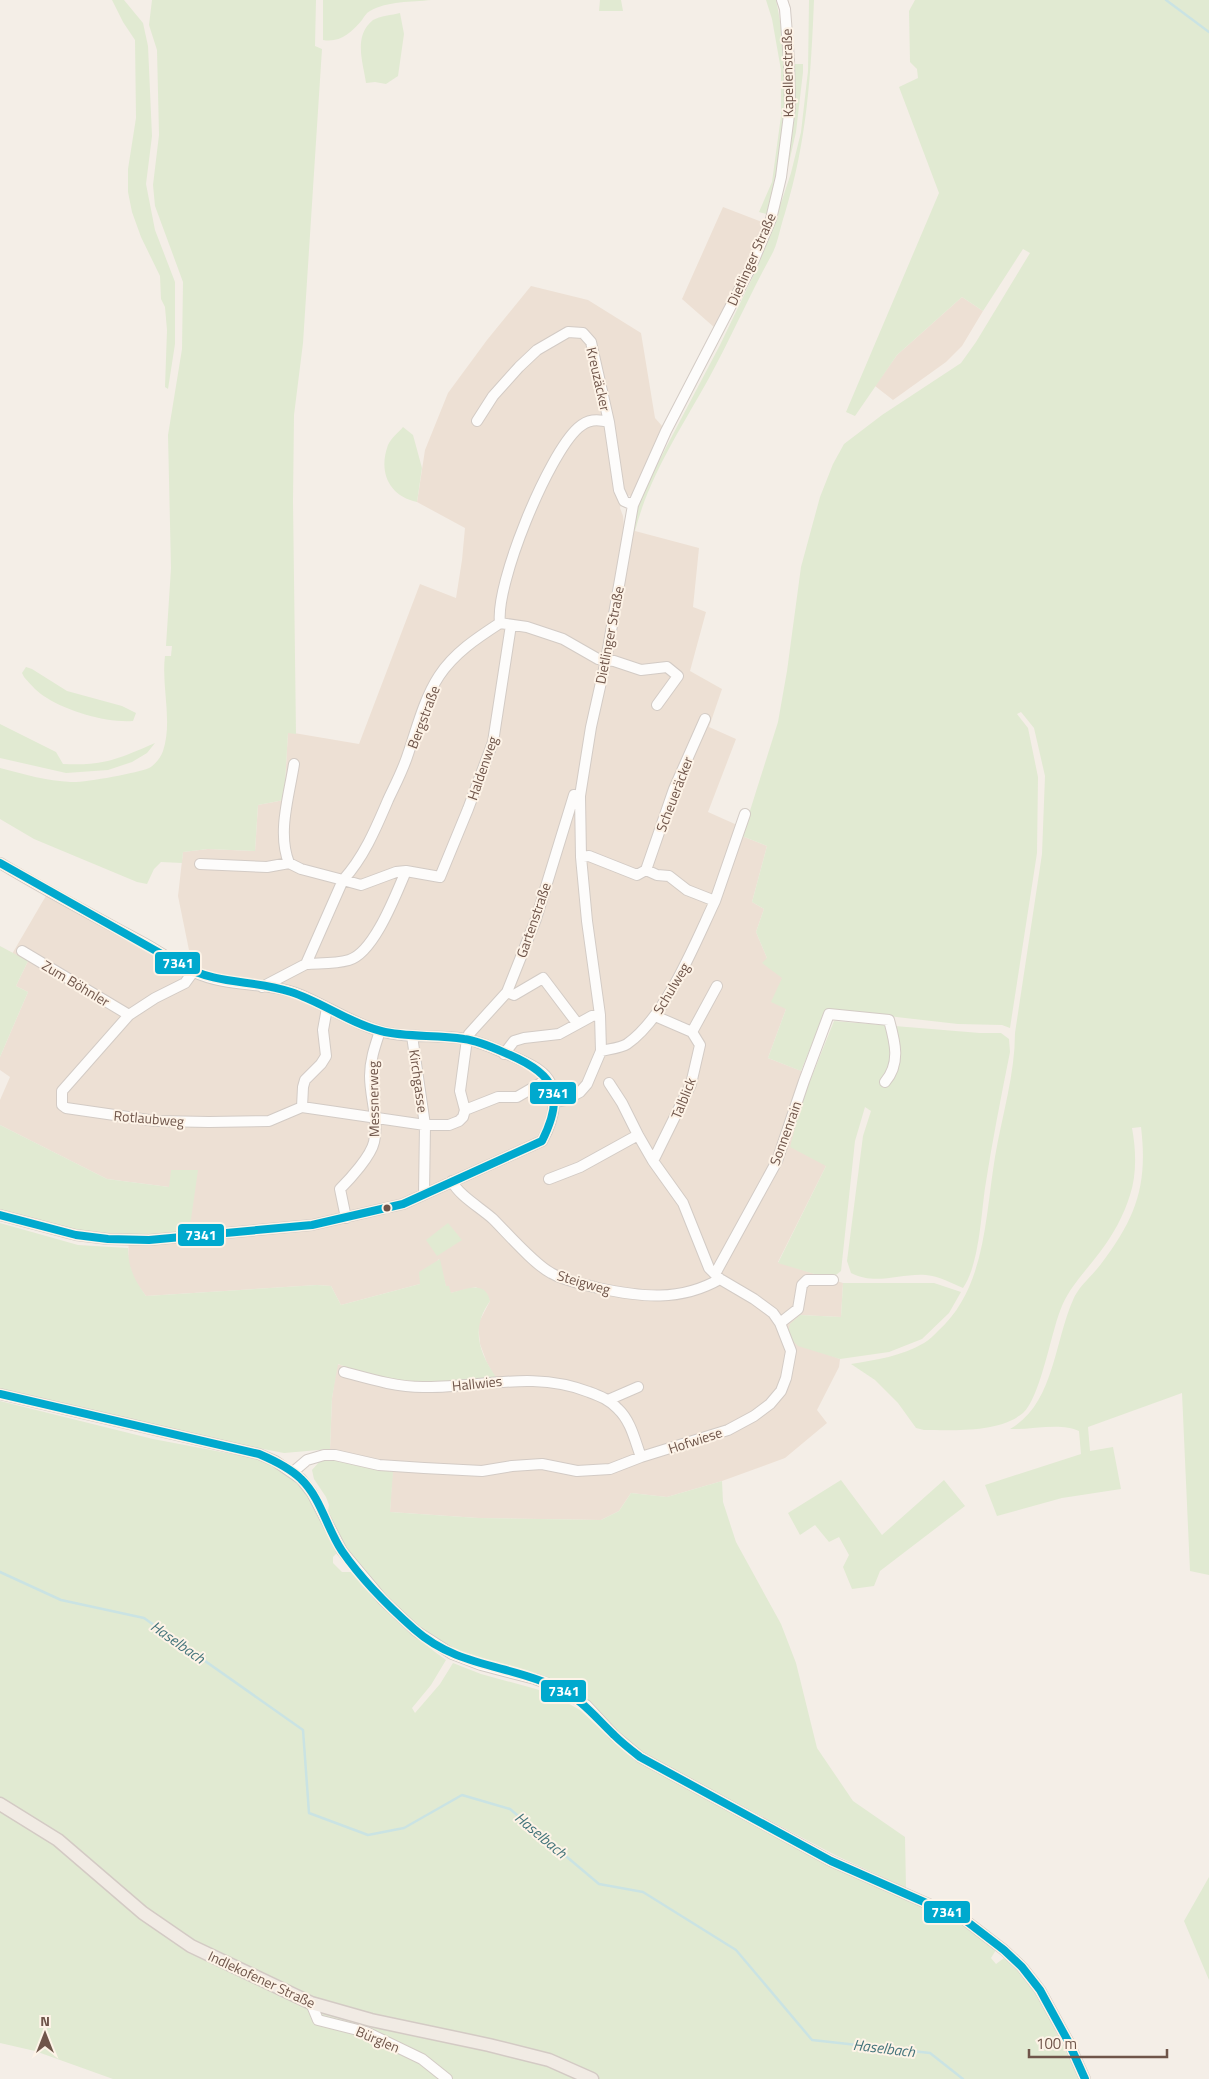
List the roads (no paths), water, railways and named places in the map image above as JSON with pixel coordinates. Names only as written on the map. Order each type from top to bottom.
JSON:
[{"type":"main road","name":"Indlekofener Straße","points":[[0,1804],[58,1840],[143,1913],[191,1946],[311,2003],[371,2020],[549,2060],[592,2079]]},
{"type":"street","name":"Kapellenstraße","points":[[781,177],[790,107],[789,60],[782,0]]},
{"type":"street","name":"Dietlinger Straße","points":[[555,1102],[565,1100],[580,1092],[587,1084],[601,1051],[600,1015],[587,921],[581,857],[580,796],[590,728],[606,660],[634,505],[666,431],[750,267],[771,219],[781,177]]},
{"type":"street","name":"Kreuzäcker","points":[[477,421],[492,396],[518,367],[537,350],[568,332],[583,333],[591,342],[609,422],[618,490],[624,501],[634,505]]},
{"type":"street","points":[[609,422],[596,419],[586,422],[578,428],[560,449],[520,536],[498,612],[500,623],[527,627],[562,639],[598,659],[641,670],[667,667],[678,676],[657,705]]},
{"type":"street","name":"Bergstraße","points":[[306,964],[343,880],[356,866],[378,824],[406,760],[430,693],[439,675],[473,641],[500,623]]},
{"type":"street","name":"Haldenweg","points":[[406,871],[440,877],[493,742],[512,625]]},
{"type":"street","name":"Scheueräcker","points":[[646,870],[674,789],[705,719]]},
{"type":"street","points":[[289,863],[284,852],[284,832],[294,764]]},
{"type":"street","name":"Gartenstraße","points":[[467,1039],[469,1034],[507,992],[536,919],[574,795],[580,796]]},
{"type":"street","name":"Schulweg","points":[[601,1051],[626,1045],[655,1016],[687,961],[715,901],[745,814]]},
{"type":"street","points":[[581,857],[589,856],[637,875],[646,870],[657,875],[669,876],[687,890],[715,901]]},
{"type":"street","points":[[0,863],[165,954],[193,972],[229,983],[262,987],[300,995],[380,1031],[412,1036],[467,1039],[504,1054],[540,1070],[548,1079],[555,1102],[549,1129],[542,1142],[424,1194],[385,1209],[312,1225],[149,1240],[108,1239],[76,1235],[0,1215]]},
{"type":"street","points":[[200,864],[267,867],[289,863],[301,869],[361,885],[396,872],[406,871],[386,918],[357,956],[349,960],[306,964],[262,987]]},
{"type":"street","name":"Zum Böhnler","points":[[22,951],[129,1015]]},
{"type":"street","name":"Rotlaubweg","points":[[193,972],[185,983],[155,998],[129,1015],[62,1091],[62,1105],[66,1108],[156,1121],[209,1122],[269,1121],[302,1107]]},
{"type":"street","points":[[507,992],[514,995],[542,978],[577,1023]]},
{"type":"street","points":[[655,1016],[692,1032],[717,986]]},
{"type":"street","points":[[326,1008],[323,1030],[326,1056],[306,1080],[303,1087],[302,1107],[425,1126],[448,1125],[459,1121],[463,1117],[465,1110],[460,1091],[467,1039]]},
{"type":"street","name":"Sonnenrain","points":[[717,1277],[777,1161],[804,1080],[829,1014],[889,1020],[897,1056],[892,1074],[885,1082]]},
{"type":"street","points":[[504,1054],[514,1041],[559,1034],[592,1016],[600,1015]]},
{"type":"street","name":"Messnerweg","points":[[346,1218],[340,1189],[367,1156],[374,1143],[375,1117],[370,1078],[372,1053],[380,1031]]},
{"type":"street","name":"Talblick","points":[[653,1161],[691,1084],[700,1044],[692,1032]]},
{"type":"street","name":"Kirchgasse","points":[[412,1036],[425,1126],[424,1194]]},
{"type":"street","points":[[465,1110],[498,1097],[517,1096],[548,1079]]},
{"type":"street","name":"Hofwiese","points":[[293,1472],[306,1460],[324,1455],[379,1465],[482,1471],[542,1464],[577,1471],[610,1469],[641,1457],[728,1430],[754,1416],[770,1404],[781,1392],[786,1378],[791,1351],[780,1323],[773,1313],[754,1299],[717,1277],[709,1268],[683,1203],[653,1161],[609,1083]]},
{"type":"street","points":[[549,1178],[580,1167],[638,1135]]},
{"type":"street","name":"Steigweg","points":[[452,1181],[455,1189],[488,1215],[551,1273],[580,1284],[646,1297],[673,1296],[710,1285],[717,1277]]},
{"type":"street","points":[[780,1323],[798,1309],[802,1285],[807,1280],[832,1280]]},
{"type":"street","name":"Hallwies","points":[[344,1372],[384,1383],[422,1388],[510,1380],[540,1380],[570,1385],[608,1400],[620,1410],[630,1428],[641,1457]]},
{"type":"street","points":[[608,1400],[638,1387]]},
{"type":"street","points":[[0,1394],[259,1454],[293,1472],[312,1493],[342,1551],[383,1600],[416,1631],[452,1654],[481,1665],[535,1679],[557,1687],[586,1705],[614,1736],[640,1757],[732,1805],[831,1861],[964,1920],[1004,1950],[1022,1967],[1040,1990],[1068,2041],[1085,2079]]},
{"type":"street","name":"Bürglen","points":[[311,2003],[318,2020],[366,2032],[422,2059],[447,2079]]},
{"type":"waterway","points":[[1166,0],[1209,32]]},
{"type":"waterway","name":"Haselbach","points":[[0,1572],[61,1600],[144,1618],[303,1730],[309,1813],[368,1835],[404,1828],[462,1795],[510,1809],[599,1884],[643,1892],[736,1950],[812,2040],[930,2053],[963,2079]]}]
